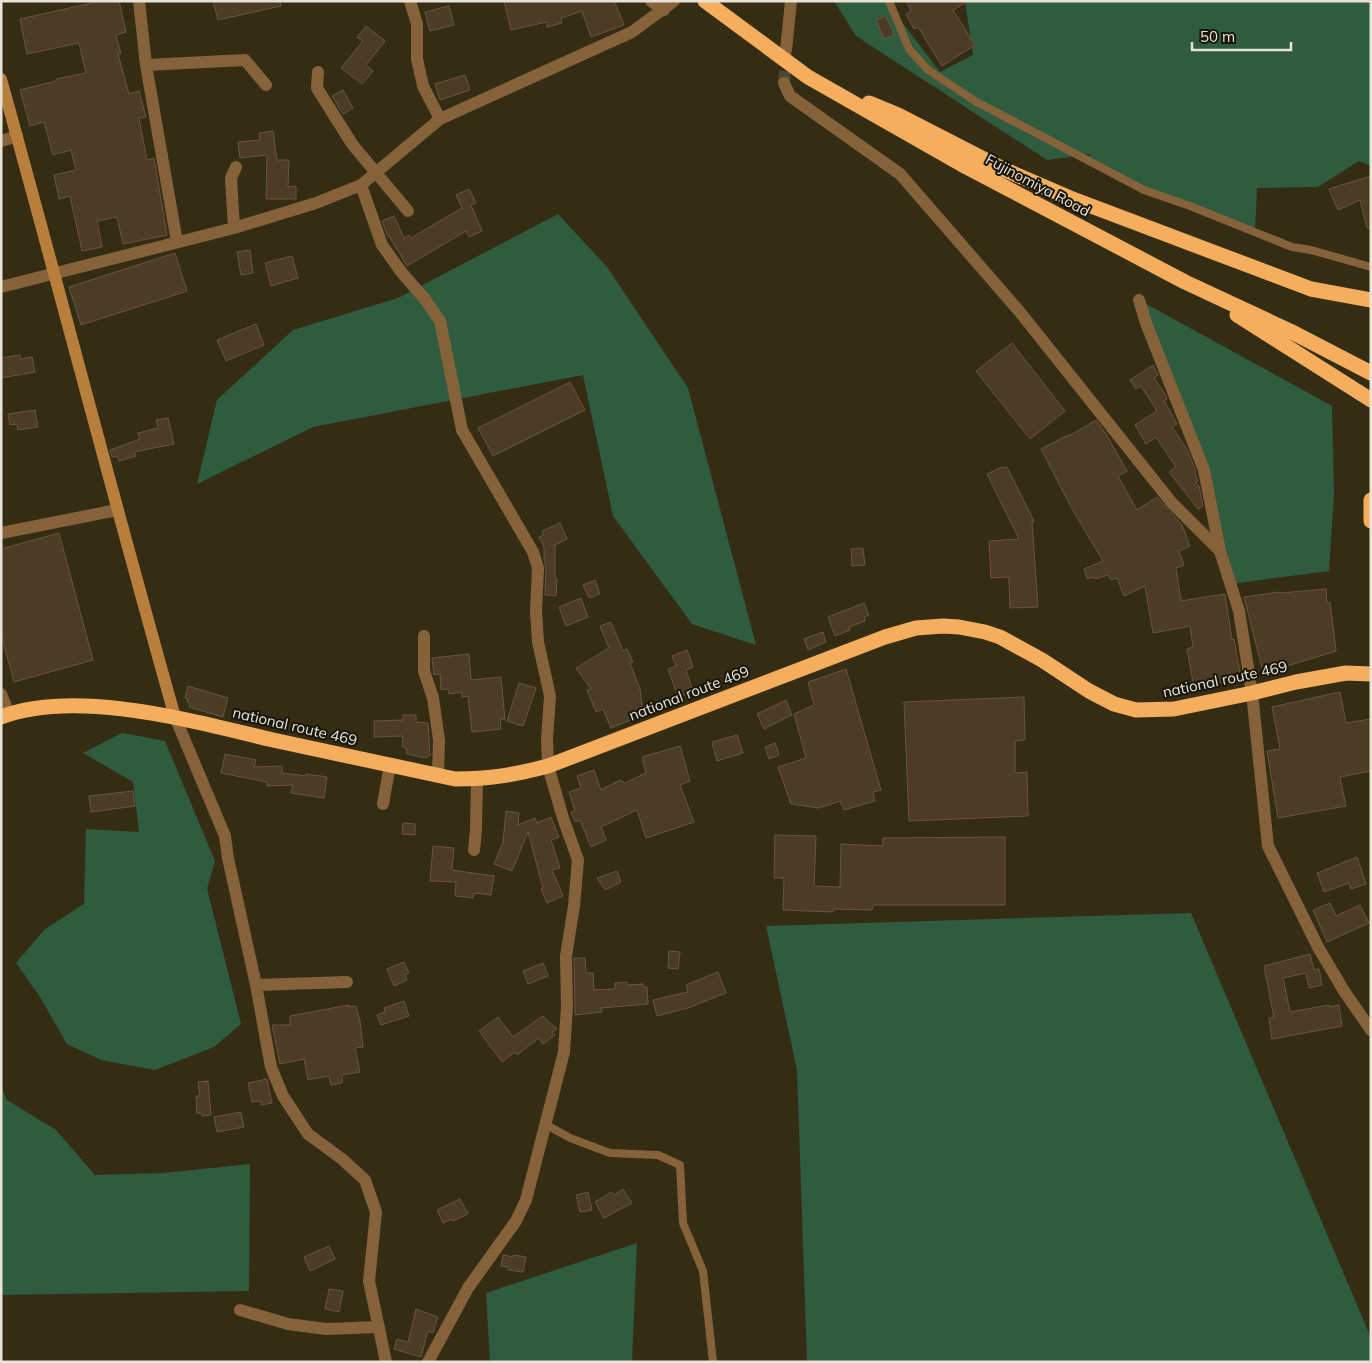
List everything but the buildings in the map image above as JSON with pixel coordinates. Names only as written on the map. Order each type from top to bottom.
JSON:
[{"type":"highway","name":"Fujinomiya Road","points":[[705,1],[808,77],[961,164],[1185,282],[1290,331],[1371,373]]},
{"type":"highway","points":[[808,77],[898,116],[1004,169],[1070,198],[1311,289],[1371,300]]},
{"type":"highway","points":[[1185,282],[1371,400]]},
{"type":"highway","points":[[1371,500],[1371,521]]},
{"type":"highway","name":"national route 469","points":[[5,716],[24,710],[69,706],[119,709],[175,718],[438,775],[477,779],[508,776],[548,766],[885,637],[916,628],[959,627],[1000,637],[1042,660],[1089,691],[1114,704],[1136,710],[1174,709],[1346,673],[1371,674]]},
{"type":"street","points":[[139,1],[146,65],[178,242]]},
{"type":"street","points":[[410,1],[417,24],[417,59],[423,86],[440,119]]},
{"type":"street","points":[[651,1],[664,10]]},
{"type":"street","points":[[1,287],[234,228],[316,203],[361,185],[440,119],[632,32],[674,1]]},
{"type":"street","points":[[786,50],[791,1]]},
{"type":"street","points":[[146,65],[245,60],[266,84]]},
{"type":"street","points":[[318,72],[317,88],[352,144],[408,211]]},
{"type":"street","points":[[1,79],[3,95],[17,136],[55,273],[117,510],[175,718],[225,836],[271,1067],[283,1096],[308,1134],[342,1159],[365,1180],[376,1212],[369,1280],[386,1362]]},
{"type":"street","points":[[784,83],[790,96],[900,174],[1019,311],[1172,503],[1220,551]]},
{"type":"street","points":[[1,141],[17,136]]},
{"type":"street","points":[[234,228],[231,178],[236,167]]},
{"type":"street","points":[[361,185],[382,245],[440,320],[462,430],[533,552],[538,568],[536,611],[538,642],[550,696],[547,739],[548,766],[563,818],[578,860],[575,897],[566,956],[567,1006],[564,1052],[526,1200],[516,1221],[468,1288],[428,1362]]},
{"type":"street","points":[[1139,300],[1146,323],[1204,470],[1220,551],[1239,611],[1252,693],[1268,846],[1318,947],[1344,991],[1371,1030]]},
{"type":"street","points":[[1,533],[117,510]]},
{"type":"street","points":[[424,636],[424,671],[433,698],[439,740],[438,775]]},
{"type":"street","points":[[1,694],[5,716]]},
{"type":"street","points":[[383,804],[390,765]]},
{"type":"street","points":[[474,850],[477,779]]},
{"type":"street","points":[[256,985],[347,982]]},
{"type":"street","points":[[240,1310],[288,1324],[326,1330],[378,1327]]},
{"type":"lane","points":[[888,1],[910,49],[928,70],[975,101],[1144,190],[1190,206],[1292,248],[1311,250],[1371,267]]},
{"type":"lane","points":[[545,1124],[570,1138],[610,1153],[658,1155],[680,1165],[683,1223],[703,1271],[713,1362]]},
{"type":"green space","points":[[834,1],[886,1],[940,72],[973,55],[965,1],[1371,1],[1371,166],[1359,161],[1318,187],[1257,188],[1255,232],[1159,196],[1084,159],[1092,154],[1047,160],[856,36]]},
{"type":"green space","points":[[558,214],[607,267],[688,388],[756,645],[692,624],[613,516],[583,375],[313,427],[197,484],[217,400],[293,330],[398,298]]},
{"type":"green space","points":[[1139,300],[1332,406],[1334,494],[1329,571],[1230,584],[1210,471]]},
{"type":"green space","points":[[122,733],[165,741],[215,861],[207,889],[241,1024],[214,1047],[155,1070],[101,1060],[67,1044],[40,997],[16,963],[45,929],[84,904],[86,829],[139,832],[133,782],[83,753]]},
{"type":"green space","points":[[1191,913],[1371,1338],[1371,1362],[807,1362],[797,1070],[766,926]]},
{"type":"green space","points":[[1,1087],[7,1100],[56,1130],[95,1175],[163,1173],[250,1164],[249,1291],[1,1295]]},
{"type":"green space","points":[[637,1243],[632,1362],[490,1362],[486,1293]]},
{"type":"tunnel","points":[[784,83],[786,53]]}]
